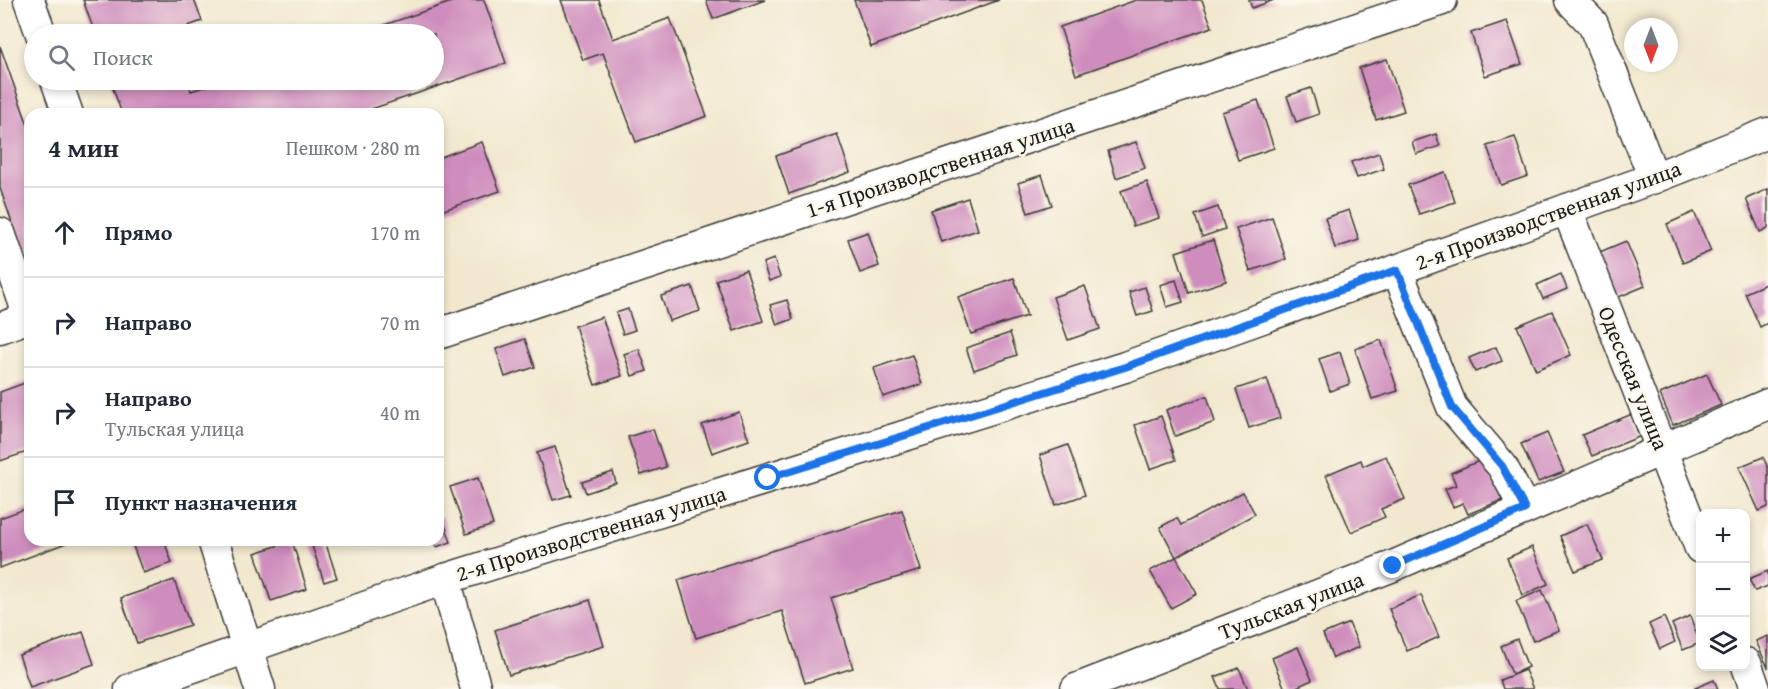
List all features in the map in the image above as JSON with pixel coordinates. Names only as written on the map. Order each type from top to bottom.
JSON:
[{"type":"street","points":[[29,0],[37,24]]},
{"type":"street","name":"1-я Производственная улица","points":[[444,332],[1442,0]]},
{"type":"street","points":[[1578,2],[1593,24],[1654,178]]},
{"type":"street","points":[[60,90],[66,108]]},
{"type":"street","name":"2-я Производственная улица","points":[[130,689],[445,579],[1125,367],[1654,178],[1768,133]]},
{"type":"street","name":"Одесская улица","points":[[1567,209],[1696,535]]},
{"type":"street","points":[[0,233],[24,300]]},
{"type":"street","points":[[1397,270],[1452,407],[1502,466],[1525,509]]},
{"type":"street","points":[[0,327],[24,319]]},
{"type":"street","name":"Тульская улица","points":[[1076,689],[1393,566],[1768,404]]},
{"type":"street","points":[[215,546],[249,647],[260,689]]},
{"type":"street","points":[[445,579],[476,689]]},
{"type":"street","points":[[1749,671],[1755,689]]},
{"type":"building","points":[[83,0],[194,0],[202,21],[194,24],[91,24]]},
{"type":"building","points":[[457,0],[484,0],[506,63],[444,84],[444,24],[387,24]]},
{"type":"building","points":[[561,0],[599,0],[613,39],[670,18],[707,116],[636,142],[603,53],[583,60]]},
{"type":"building","points":[[706,0],[765,0],[713,19]]},
{"type":"building","points":[[854,0],[999,0],[871,47]]},
{"type":"building","points":[[1136,0],[1202,0],[1212,27],[1076,75],[1060,27]]},
{"type":"building","points":[[1249,0],[1274,0],[1252,8]]},
{"type":"building","points":[[1507,21],[1522,64],[1485,76],[1471,33]]},
{"type":"building","points":[[0,46],[24,114],[24,257],[0,188]]},
{"type":"building","points":[[1387,59],[1404,111],[1376,120],[1359,68]]},
{"type":"building","points":[[1311,88],[1319,114],[1296,122],[1287,96]]},
{"type":"building","points":[[114,90],[427,90],[375,108],[120,108]]},
{"type":"building","points":[[1258,100],[1274,148],[1238,160],[1222,112]]},
{"type":"building","points":[[837,134],[850,172],[789,194],[776,156]]},
{"type":"building","points":[[1436,134],[1440,146],[1416,154],[1412,142]]},
{"type":"building","points":[[1515,137],[1528,176],[1501,185],[1487,146]]},
{"type":"building","points":[[482,142],[500,191],[444,210],[444,156]]},
{"type":"building","points":[[1136,142],[1145,168],[1116,178],[1108,151]]},
{"type":"building","points":[[1379,153],[1384,169],[1357,178],[1351,162]]},
{"type":"building","points":[[1445,172],[1455,202],[1419,214],[1408,185]]},
{"type":"building","points":[[1042,175],[1052,205],[1028,213],[1018,183]]},
{"type":"building","points":[[1147,182],[1159,218],[1133,226],[1121,191]]},
{"type":"building","points":[[1768,189],[1768,228],[1760,232],[1746,199]]},
{"type":"building","points":[[968,198],[978,230],[941,242],[931,210]]},
{"type":"building","points":[[1218,207],[1225,229],[1202,237],[1195,215]]},
{"type":"building","points":[[1349,210],[1359,240],[1335,248],[1325,218]]},
{"type":"building","points":[[1694,212],[1711,251],[1683,263],[1667,224]]},
{"type":"building","points":[[1272,217],[1286,259],[1250,271],[1236,229]]},
{"type":"building","points":[[868,232],[879,266],[860,273],[848,239]]},
{"type":"building","points":[[1213,240],[1226,281],[1189,293],[1176,252]]},
{"type":"building","points":[[1626,241],[1645,286],[1614,299],[1595,254]]},
{"type":"building","points":[[774,259],[780,277],[769,281],[763,263]]},
{"type":"building","points":[[746,270],[763,321],[734,331],[716,280]]},
{"type":"building","points":[[1561,274],[1567,289],[1543,299],[1537,285]]},
{"type":"building","points":[[1014,278],[1027,316],[971,334],[958,297]]},
{"type":"building","points":[[1176,280],[1183,302],[1167,307],[1160,285]]},
{"type":"building","points":[[1768,283],[1768,323],[1760,327],[1745,293]]},
{"type":"building","points":[[692,286],[700,311],[669,321],[661,296]]},
{"type":"building","points":[[1085,286],[1100,329],[1068,340],[1053,297]]},
{"type":"building","points":[[1145,287],[1153,311],[1137,316],[1129,292]]},
{"type":"building","points":[[787,300],[793,319],[777,325],[770,305]]},
{"type":"building","points":[[628,309],[635,330],[623,334],[616,313]]},
{"type":"building","points":[[1552,311],[1571,355],[1536,370],[1517,326]]},
{"type":"building","points":[[602,317],[622,376],[595,385],[575,326]]},
{"type":"building","points":[[1010,333],[1017,355],[974,370],[966,348]]},
{"type":"building","points":[[525,339],[535,367],[505,377],[496,349]]},
{"type":"building","points":[[1381,340],[1398,391],[1372,399],[1355,349]]},
{"type":"building","points":[[1496,347],[1502,361],[1475,372],[1469,358]]},
{"type":"building","points":[[639,349],[647,371],[632,376],[624,354]]},
{"type":"building","points":[[1340,352],[1350,384],[1330,391],[1319,359]]},
{"type":"building","points":[[912,355],[922,384],[883,397],[874,368]]},
{"type":"building","points":[[1707,374],[1721,405],[1673,425],[1660,394]]},
{"type":"building","points":[[1267,379],[1280,418],[1249,428],[1236,389]]},
{"type":"building","points":[[24,383],[24,453],[0,461],[0,392]]},
{"type":"building","points":[[1207,396],[1215,422],[1175,436],[1166,410]]},
{"type":"building","points":[[739,412],[749,440],[712,453],[702,425]]},
{"type":"building","points":[[1632,414],[1641,436],[1592,456],[1582,435]]},
{"type":"building","points":[[1161,416],[1176,460],[1150,469],[1135,425]]},
{"type":"building","points":[[653,429],[666,467],[641,475],[628,437]]},
{"type":"building","points":[[1547,433],[1564,472],[1538,482],[1521,444]]},
{"type":"building","points":[[1068,445],[1085,495],[1056,505],[1040,455]]},
{"type":"building","points":[[555,447],[571,495],[553,500],[537,453]]},
{"type":"building","points":[[1386,456],[1405,499],[1381,509],[1385,517],[1351,532],[1326,475],[1361,460],[1363,466]]},
{"type":"building","points":[[1763,457],[1768,468],[1768,507],[1759,511],[1739,467]]},
{"type":"building","points":[[1484,459],[1502,500],[1468,514],[1463,503],[1453,507],[1445,489],[1456,485],[1451,473]]},
{"type":"building","points":[[613,472],[616,483],[586,493],[582,482]]},
{"type":"building","points":[[478,478],[493,525],[466,534],[450,487]]},
{"type":"building","points":[[1243,492],[1255,514],[1176,557],[1160,527],[1177,518],[1181,525]]},
{"type":"building","points":[[24,509],[24,546],[58,546],[0,568],[0,518]]},
{"type":"building","points":[[902,510],[921,570],[831,598],[853,668],[805,683],[782,611],[696,638],[678,580]]},
{"type":"building","points":[[444,522],[451,542],[444,544]]},
{"type":"building","points":[[1587,524],[1603,560],[1575,571],[1560,536]]},
{"type":"building","points":[[133,546],[166,546],[172,563],[143,573]]},
{"type":"building","points":[[277,546],[294,546],[307,589],[271,601],[255,553]]},
{"type":"building","points":[[312,546],[327,546],[337,578],[324,582]]},
{"type":"building","points":[[1532,547],[1548,584],[1523,595],[1507,558]]},
{"type":"building","points":[[1176,557],[1197,594],[1171,608],[1150,571]]},
{"type":"building","points":[[1768,571],[1768,586],[1755,591],[1750,579]]},
{"type":"building","points":[[174,580],[190,625],[137,643],[121,598]]},
{"type":"building","points":[[1542,590],[1559,630],[1533,641],[1516,601]]},
{"type":"building","points":[[1421,595],[1439,637],[1407,651],[1389,609]]},
{"type":"building","points":[[590,600],[604,646],[509,675],[495,630]]},
{"type":"building","points":[[1690,616],[1696,632],[1696,645],[1683,650],[1672,624]]},
{"type":"building","points":[[1664,617],[1675,642],[1660,649],[1649,624]]},
{"type":"building","points":[[1349,623],[1359,647],[1333,658],[1323,634]]},
{"type":"building","points":[[83,632],[94,664],[30,687],[19,655]]},
{"type":"building","points":[[1768,636],[1768,668],[1756,641]]},
{"type":"building","points":[[1517,639],[1528,667],[1512,674],[1501,646]]},
{"type":"building","points":[[1298,647],[1312,680],[1292,689],[1285,689],[1272,658]]},
{"type":"building","points":[[1239,668],[1248,689],[1220,689],[1215,677]]},
{"type":"building","points":[[1525,670],[1533,689],[1503,689],[1500,680]]},
{"type":"building","points":[[1714,680],[1718,689],[1693,689]]},
{"type":"route","points":[[768,478],[1125,367],[1397,270],[1452,407],[1502,466],[1525,509],[1393,566]]}]
